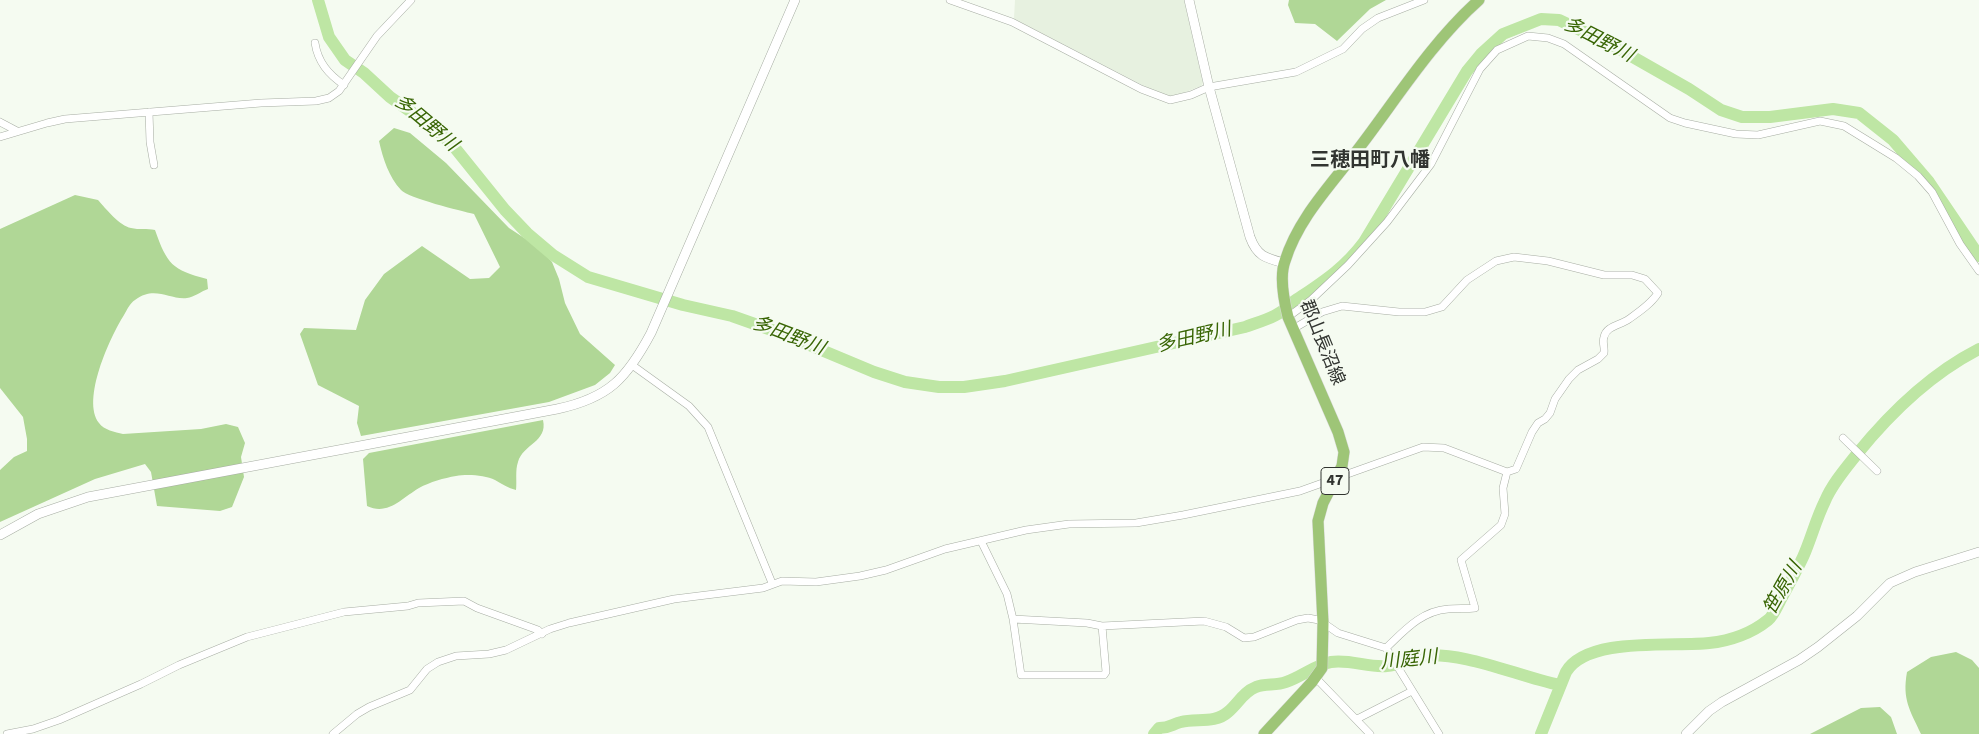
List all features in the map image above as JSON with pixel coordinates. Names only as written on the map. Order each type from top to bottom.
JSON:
[{"type":"main road","name":"郡山長沼線","points":[[1264,734],[1312,682],[1322,668],[1323,623],[1318,521],[1323,503],[1342,466],[1344,452],[1338,432],[1288,317],[1283,277],[1284,263],[1292,242],[1307,215],[1409,80],[1447,33],[1479,0]]},
{"type":"street","points":[[0,137],[65,119],[261,103],[316,101],[335,94],[345,83],[377,36],[411,0]]},
{"type":"street","points":[[0,535],[38,514],[88,497],[570,407],[602,394],[622,378],[632,365],[660,313],[675,273],[795,0]]},
{"type":"street","points":[[950,0],[1012,22],[1155,96],[1170,100],[1209,87],[1296,72],[1342,48],[1362,29],[1378,18],[1424,0]]},
{"type":"street","points":[[1188,0],[1209,87],[1254,248],[1265,258],[1284,263]]},
{"type":"street","points":[[1288,317],[1311,300],[1387,222],[1431,164],[1480,69],[1497,50],[1528,36],[1548,38],[1564,44],[1670,118],[1685,123],[1736,134],[1758,135],[1820,121],[1844,126],[1896,158],[1918,176],[1932,192],[1960,244],[1979,271]]},
{"type":"street","points":[[315,44],[319,58],[326,71],[345,83]]},
{"type":"street","points":[[149,112],[150,142],[154,165]]},
{"type":"street","points":[[0,122],[17,131]]},
{"type":"street","points":[[333,734],[357,714],[369,707],[410,690],[428,669],[438,662],[456,656],[489,654],[506,650],[569,623],[623,610],[674,599],[763,588],[788,580],[816,582],[860,576],[886,570],[945,549],[1042,527],[1069,524],[1121,524],[1152,521],[1300,491],[1413,450],[1434,446],[1450,450],[1507,472],[1516,469],[1532,432],[1538,423],[1550,413],[1555,399],[1569,379],[1578,370],[1598,359],[1604,353],[1603,341],[1606,332],[1627,321],[1658,293],[1649,282],[1632,275],[1604,275],[1548,261],[1514,257],[1496,261],[1467,280],[1442,307],[1425,312],[1399,312],[1342,306],[1322,312],[1294,329]]},
{"type":"street","points":[[632,365],[689,406],[708,427],[772,584]]},
{"type":"street","points":[[1843,438],[1878,471]]},
{"type":"street","points":[[1388,651],[1418,618],[1447,609],[1475,608],[1461,560],[1500,525],[1504,519],[1503,488],[1507,472]]},
{"type":"street","points":[[981,541],[1007,594],[1022,675],[1104,675],[1106,672],[1102,626]]},
{"type":"street","points":[[1686,734],[1708,711],[1818,647],[1857,616],[1890,583],[1915,572],[1979,552]]},
{"type":"street","points":[[8,734],[33,729],[59,720],[179,665],[247,638],[349,611],[408,606],[418,603],[464,601],[477,608],[538,630],[542,634]]},
{"type":"street","points":[[1012,619],[1087,623],[1102,626],[1204,621],[1226,627],[1244,638],[1254,637],[1302,618],[1318,620],[1338,633],[1388,651],[1439,734]]},
{"type":"street","points":[[1315,676],[1370,734]]},
{"type":"street","points":[[1357,719],[1412,691]]},
{"type":"shaded area","points":[[1015,0],[1184,0],[1203,83],[1201,86],[1178,95],[1160,94],[1014,19]]},
{"type":"green space","points":[[1289,0],[1386,0],[1370,9],[1337,41],[1315,24],[1295,23],[1288,5]]},
{"type":"green space","points":[[394,128],[410,133],[446,163],[509,228],[538,247],[552,262],[559,279],[565,303],[580,334],[615,365],[610,373],[595,385],[549,402],[361,436],[357,423],[359,406],[318,385],[300,334],[304,328],[356,330],[365,300],[384,274],[422,246],[470,279],[489,278],[500,267],[474,214],[414,197],[401,190],[397,185],[387,167],[379,141]]},
{"type":"green space","points":[[75,195],[98,200],[113,217],[127,227],[155,230],[163,251],[172,264],[178,269],[207,279],[208,289],[190,297],[180,298],[155,293],[142,296],[130,305],[105,353],[95,385],[94,413],[99,423],[107,429],[123,434],[201,429],[226,424],[238,427],[245,443],[241,457],[244,477],[232,507],[220,511],[157,506],[151,472],[145,464],[95,479],[0,522],[0,470],[14,457],[27,451],[27,439],[23,417],[0,388],[0,229]]},
{"type":"green space","points":[[543,420],[544,427],[542,433],[525,451],[518,462],[516,490],[486,477],[460,475],[432,482],[382,509],[367,506],[363,459],[369,453]]},
{"type":"green space","points":[[1956,652],[1972,660],[1979,668],[1979,734],[1921,734],[1906,698],[1907,672],[1931,657]]},
{"type":"green space","points":[[1880,707],[1891,717],[1897,734],[1810,734],[1861,708]]},
{"type":"waterway","name":"多田野川","points":[[318,0],[329,37],[345,60],[364,73],[390,97],[437,130],[455,148],[505,210],[527,233],[553,255],[588,277],[683,305],[732,316],[783,334],[874,372],[905,382],[939,387],[964,387],[1005,381],[1245,327],[1283,311],[1340,268],[1364,242],[1467,71],[1481,54],[1503,34],[1541,19],[1559,20],[1610,44],[1689,89],[1721,110],[1742,117],[1770,117],[1833,109],[1859,113],[1893,140],[1929,182],[1979,256]]},
{"type":"waterway","name":"笹原川","points":[[1541,734],[1566,672],[1577,661],[1592,653],[1611,648],[1653,644],[1709,643],[1740,636],[1768,620],[1775,611],[1803,557],[1819,515],[1835,482],[1870,438],[1912,395],[1944,370],[1979,349]]},
{"type":"waterway","name":"川庭川","points":[[1154,734],[1159,728],[1181,722],[1223,716],[1251,689],[1286,682],[1320,665],[1338,661],[1373,666],[1392,666],[1419,656],[1437,655],[1491,665],[1560,685]]},
{"type":"district","name":"三穂田町八幡","points":[[1370,162]]}]
